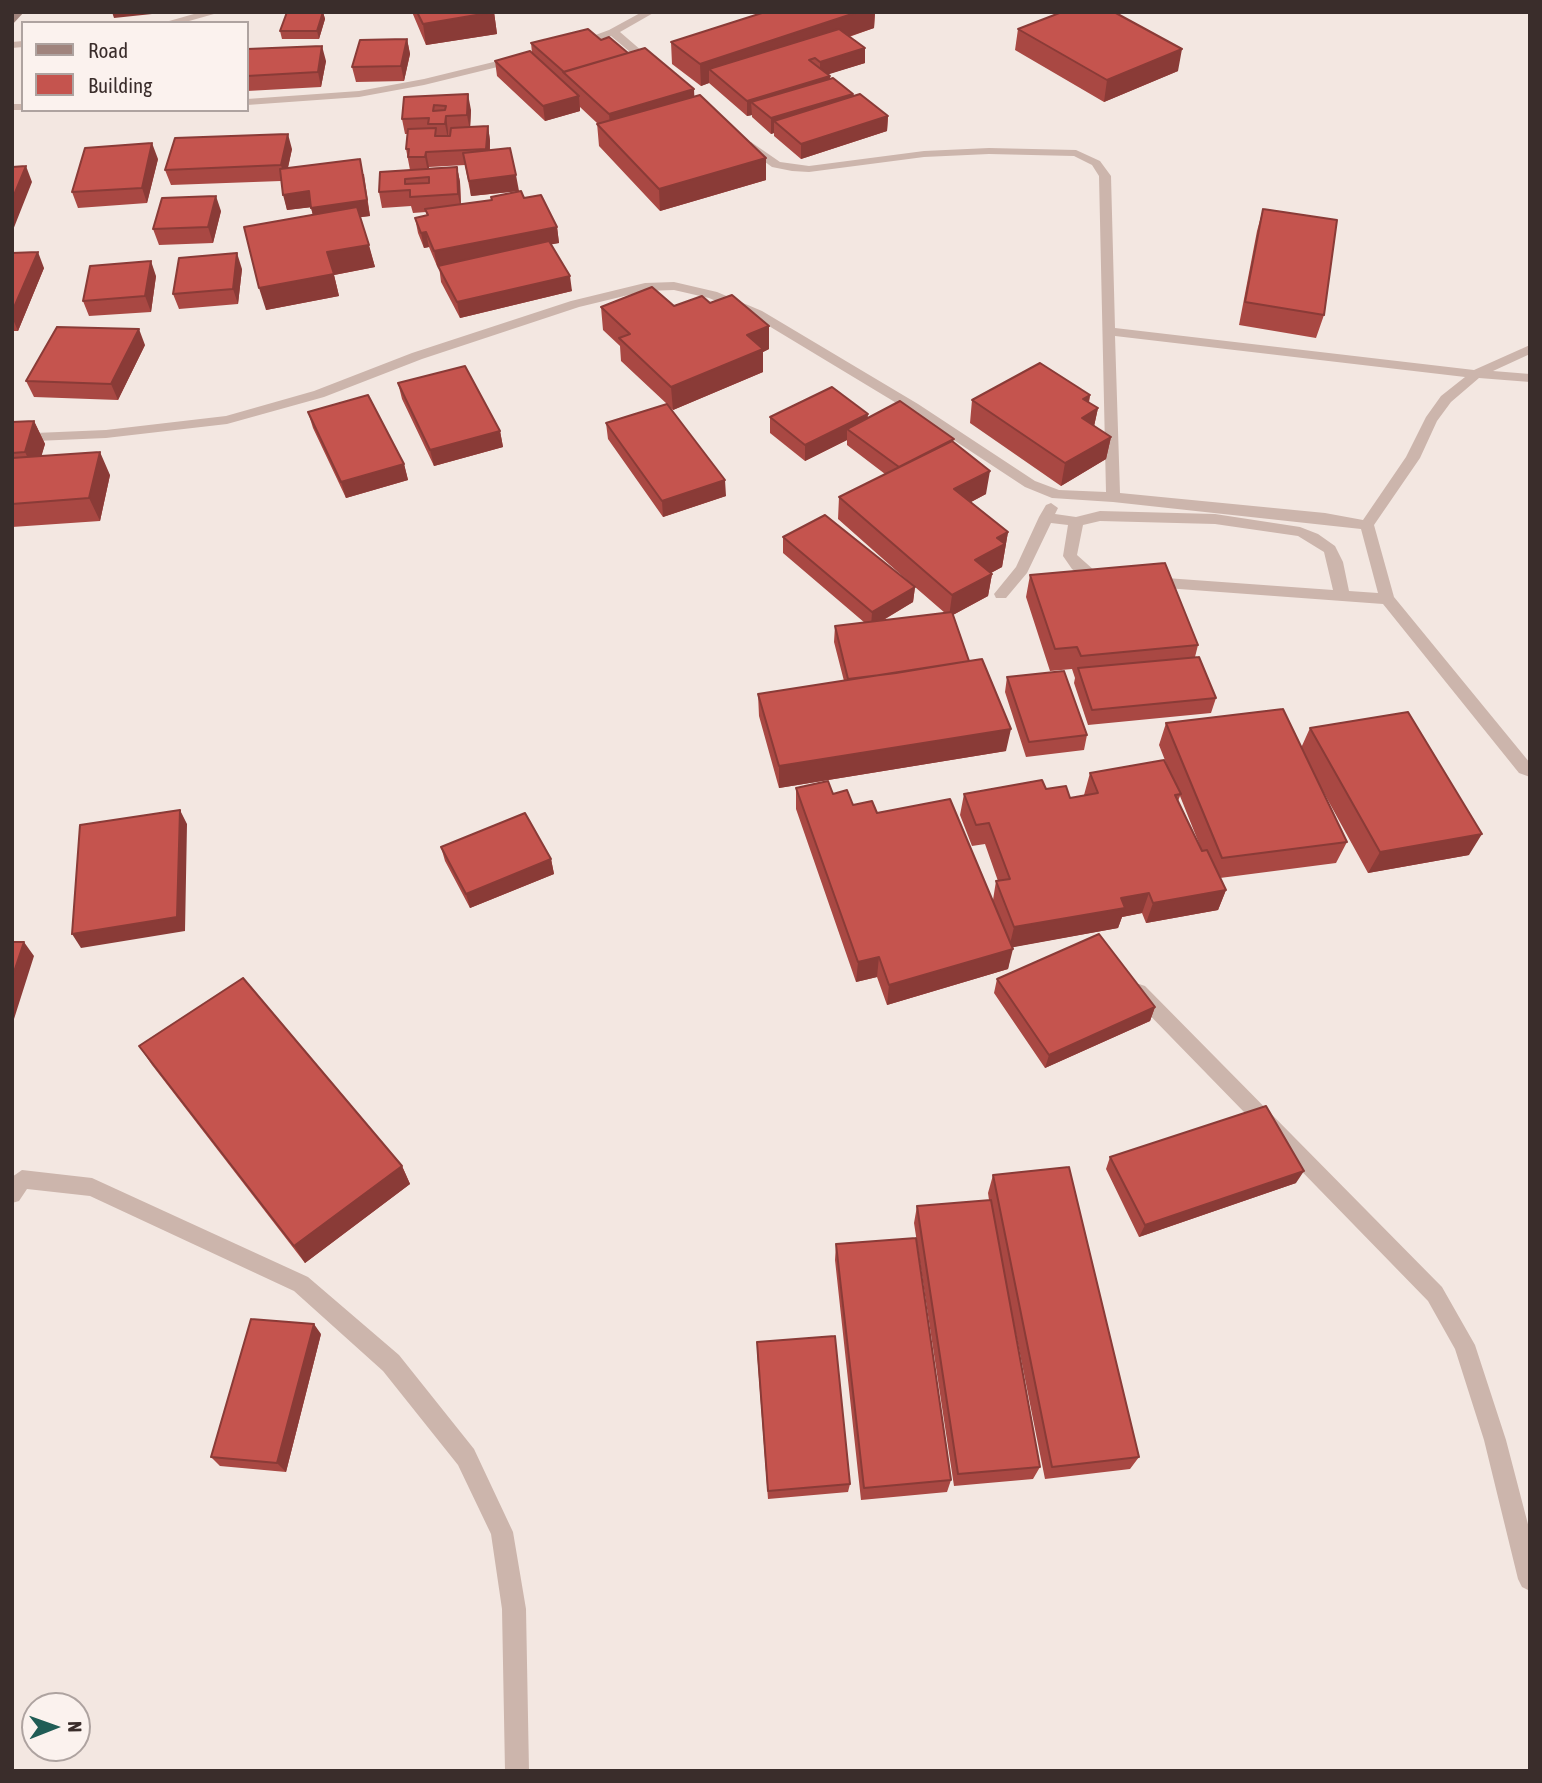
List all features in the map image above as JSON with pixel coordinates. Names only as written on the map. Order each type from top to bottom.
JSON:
[{"type":"street","points":[[12,22],[19,12]]},
{"type":"street","points":[[176,21],[216,12]]},
{"type":"street","points":[[565,47],[613,32],[650,12]]},
{"type":"street","points":[[613,32],[666,76]]},
{"type":"street","points":[[248,102],[359,94],[424,82],[528,57]]},
{"type":"street","points":[[739,138],[776,165],[808,169],[924,154],[989,151],[1076,153],[1090,158],[1105,176],[1113,497]]},
{"type":"street","points":[[12,438],[106,434],[227,420],[319,394],[417,356],[575,304],[645,287],[674,286],[713,295],[758,314],[913,407],[1030,484],[1058,495],[1113,497],[1325,518],[1367,525]]},
{"type":"street","points":[[1108,331],[1530,378]]},
{"type":"street","points":[[1530,349],[1476,374],[1446,399],[1431,420],[1413,458],[1367,525],[1387,599],[1525,769],[1530,771]]},
{"type":"street","points":[[1001,594],[1021,569],[1058,495]]},
{"type":"street","points":[[1046,517],[1076,522],[1100,516],[1215,519],[1300,532],[1330,549],[1336,562],[1342,596]]},
{"type":"street","points":[[1076,522],[1070,556],[1091,575],[1387,599]]},
{"type":"street","points":[[1129,983],[1435,1294],[1464,1345],[1495,1440],[1530,1579]]},
{"type":"street","points":[[12,1194],[22,1178],[92,1187],[301,1284],[391,1363],[466,1457],[502,1531],[514,1609],[517,1771]]},
{"type":"building","points":[[287,12],[323,12],[317,31],[280,31]]},
{"type":"building","points":[[417,12],[494,12],[423,24]]},
{"type":"building","points":[[765,12],[858,12],[700,64],[671,42]]},
{"type":"building","points":[[1062,12],[1114,12],[1182,49],[1107,80],[1018,29]]},
{"type":"building","points":[[588,29],[601,40],[609,37],[628,53],[564,72],[531,43]]},
{"type":"building","points":[[839,29],[865,48],[820,62],[815,58],[809,60],[830,76],[747,101],[709,69]]},
{"type":"building","points":[[407,39],[401,66],[352,67],[360,40]]},
{"type":"building","points":[[322,46],[318,72],[248,76],[248,49]]},
{"type":"building","points":[[645,48],[694,89],[609,114],[563,72]]},
{"type":"building","points":[[530,51],[579,96],[543,106],[495,61]]},
{"type":"building","points":[[833,78],[853,94],[771,118],[751,102]]},
{"type":"building","points":[[468,94],[467,115],[446,116],[445,124],[428,124],[429,118],[402,119],[404,97]],"holes":[[[434,105],[446,106],[445,110],[433,111]]]},
{"type":"building","points":[[860,94],[888,116],[801,144],[774,121]]},
{"type":"building","points":[[700,95],[766,158],[659,189],[597,124]]},
{"type":"building","points":[[488,126],[486,149],[426,152],[425,157],[408,157],[408,129],[436,128],[435,136],[450,136],[451,128]]},
{"type":"building","points":[[288,134],[281,165],[165,170],[175,138]]},
{"type":"building","points":[[152,143],[142,188],[72,192],[85,148]]},
{"type":"building","points":[[510,148],[516,175],[469,181],[463,153]]},
{"type":"building","points":[[360,159],[367,200],[311,208],[309,191],[283,195],[280,169]]},
{"type":"building","points":[[26,166],[12,200],[12,167]]},
{"type":"building","points":[[457,167],[458,194],[410,197],[410,190],[379,192],[380,172]],"holes":[[[429,177],[429,183],[405,184],[405,179]]]},
{"type":"building","points":[[521,191],[524,198],[541,195],[557,227],[434,251],[426,232],[421,233],[415,218],[428,215],[425,209],[492,200],[491,197]]},
{"type":"building","points":[[216,196],[208,227],[153,229],[162,198]]},
{"type":"building","points":[[357,207],[369,245],[327,252],[334,274],[259,288],[244,227]]},
{"type":"building","points":[[1263,209],[1337,220],[1324,315],[1245,302]]},
{"type":"building","points":[[549,241],[570,276],[457,302],[438,266]]},
{"type":"building","points":[[38,252],[12,312],[12,253]]},
{"type":"building","points":[[237,253],[233,289],[173,294],[179,258]]},
{"type":"building","points":[[151,261],[145,296],[83,301],[90,266]]},
{"type":"building","points":[[652,287],[674,306],[702,296],[710,303],[732,295],[769,326],[747,335],[763,349],[671,387],[619,338],[630,334],[601,307]]},
{"type":"building","points":[[57,327],[139,329],[111,384],[26,381]]},
{"type":"building","points":[[1040,363],[1090,395],[1083,399],[1098,408],[1082,418],[1111,437],[1065,463],[972,400]]},
{"type":"building","points":[[465,366],[500,431],[430,450],[398,383]]},
{"type":"building","points":[[832,387],[868,414],[805,445],[770,417]]},
{"type":"building","points":[[368,395],[404,464],[341,482],[308,412]]},
{"type":"building","points":[[900,401],[954,439],[899,467],[847,429]]},
{"type":"building","points":[[667,404],[725,480],[662,501],[606,423]]},
{"type":"building","points":[[34,421],[25,452],[12,453],[12,422]]},
{"type":"building","points":[[952,441],[990,471],[954,489],[1008,532],[997,538],[1005,544],[975,560],[992,574],[952,595],[839,497]]},
{"type":"building","points":[[100,452],[89,498],[12,504],[12,458]]},
{"type":"building","points":[[825,515],[915,587],[872,612],[783,537]]},
{"type":"building","points":[[1165,563],[1198,645],[1081,656],[1077,647],[1055,649],[1030,575]]},
{"type":"building","points":[[952,612],[969,661],[848,679],[835,626]]},
{"type":"building","points":[[1199,657],[1216,698],[1092,710],[1078,668]]},
{"type":"building","points":[[982,659],[1011,729],[779,766],[758,694]]},
{"type":"building","points":[[1064,671],[1087,735],[1029,742],[1007,677]]},
{"type":"building","points":[[1283,709],[1347,842],[1222,858],[1166,723]]},
{"type":"building","points":[[1408,712],[1482,834],[1380,852],[1310,728]]},
{"type":"building","points":[[1164,760],[1181,794],[1175,795],[1202,851],[1207,850],[1226,890],[1153,903],[1149,893],[1121,898],[1125,908],[1014,927],[996,881],[1010,879],[989,823],[976,825],[964,794],[1042,780],[1046,789],[1066,786],[1070,798],[1098,793],[1090,773]]},
{"type":"building","points":[[828,781],[833,794],[847,790],[853,805],[872,801],[877,813],[950,799],[1013,949],[889,985],[879,957],[858,962],[796,788]]},
{"type":"building","points":[[180,810],[177,917],[72,934],[80,825]]},
{"type":"building","points":[[525,813],[551,859],[466,894],[441,847]]},
{"type":"building","points":[[1099,934],[1155,1007],[1049,1055],[997,979]]},
{"type":"building","points":[[12,942],[24,942],[12,978]]},
{"type":"building","points":[[243,978],[402,1166],[294,1246],[139,1046]]},
{"type":"building","points":[[1266,1106],[1304,1171],[1145,1225],[1110,1157]]},
{"type":"building","points":[[1069,1167],[1139,1457],[1052,1467],[993,1175]]},
{"type":"building","points":[[991,1200],[1040,1467],[958,1474],[917,1206]]},
{"type":"building","points":[[916,1238],[951,1480],[864,1488],[836,1244]]},
{"type":"building","points":[[251,1319],[314,1324],[277,1463],[211,1457]]},
{"type":"building","points":[[835,1336],[850,1484],[768,1491],[757,1342]]}]
